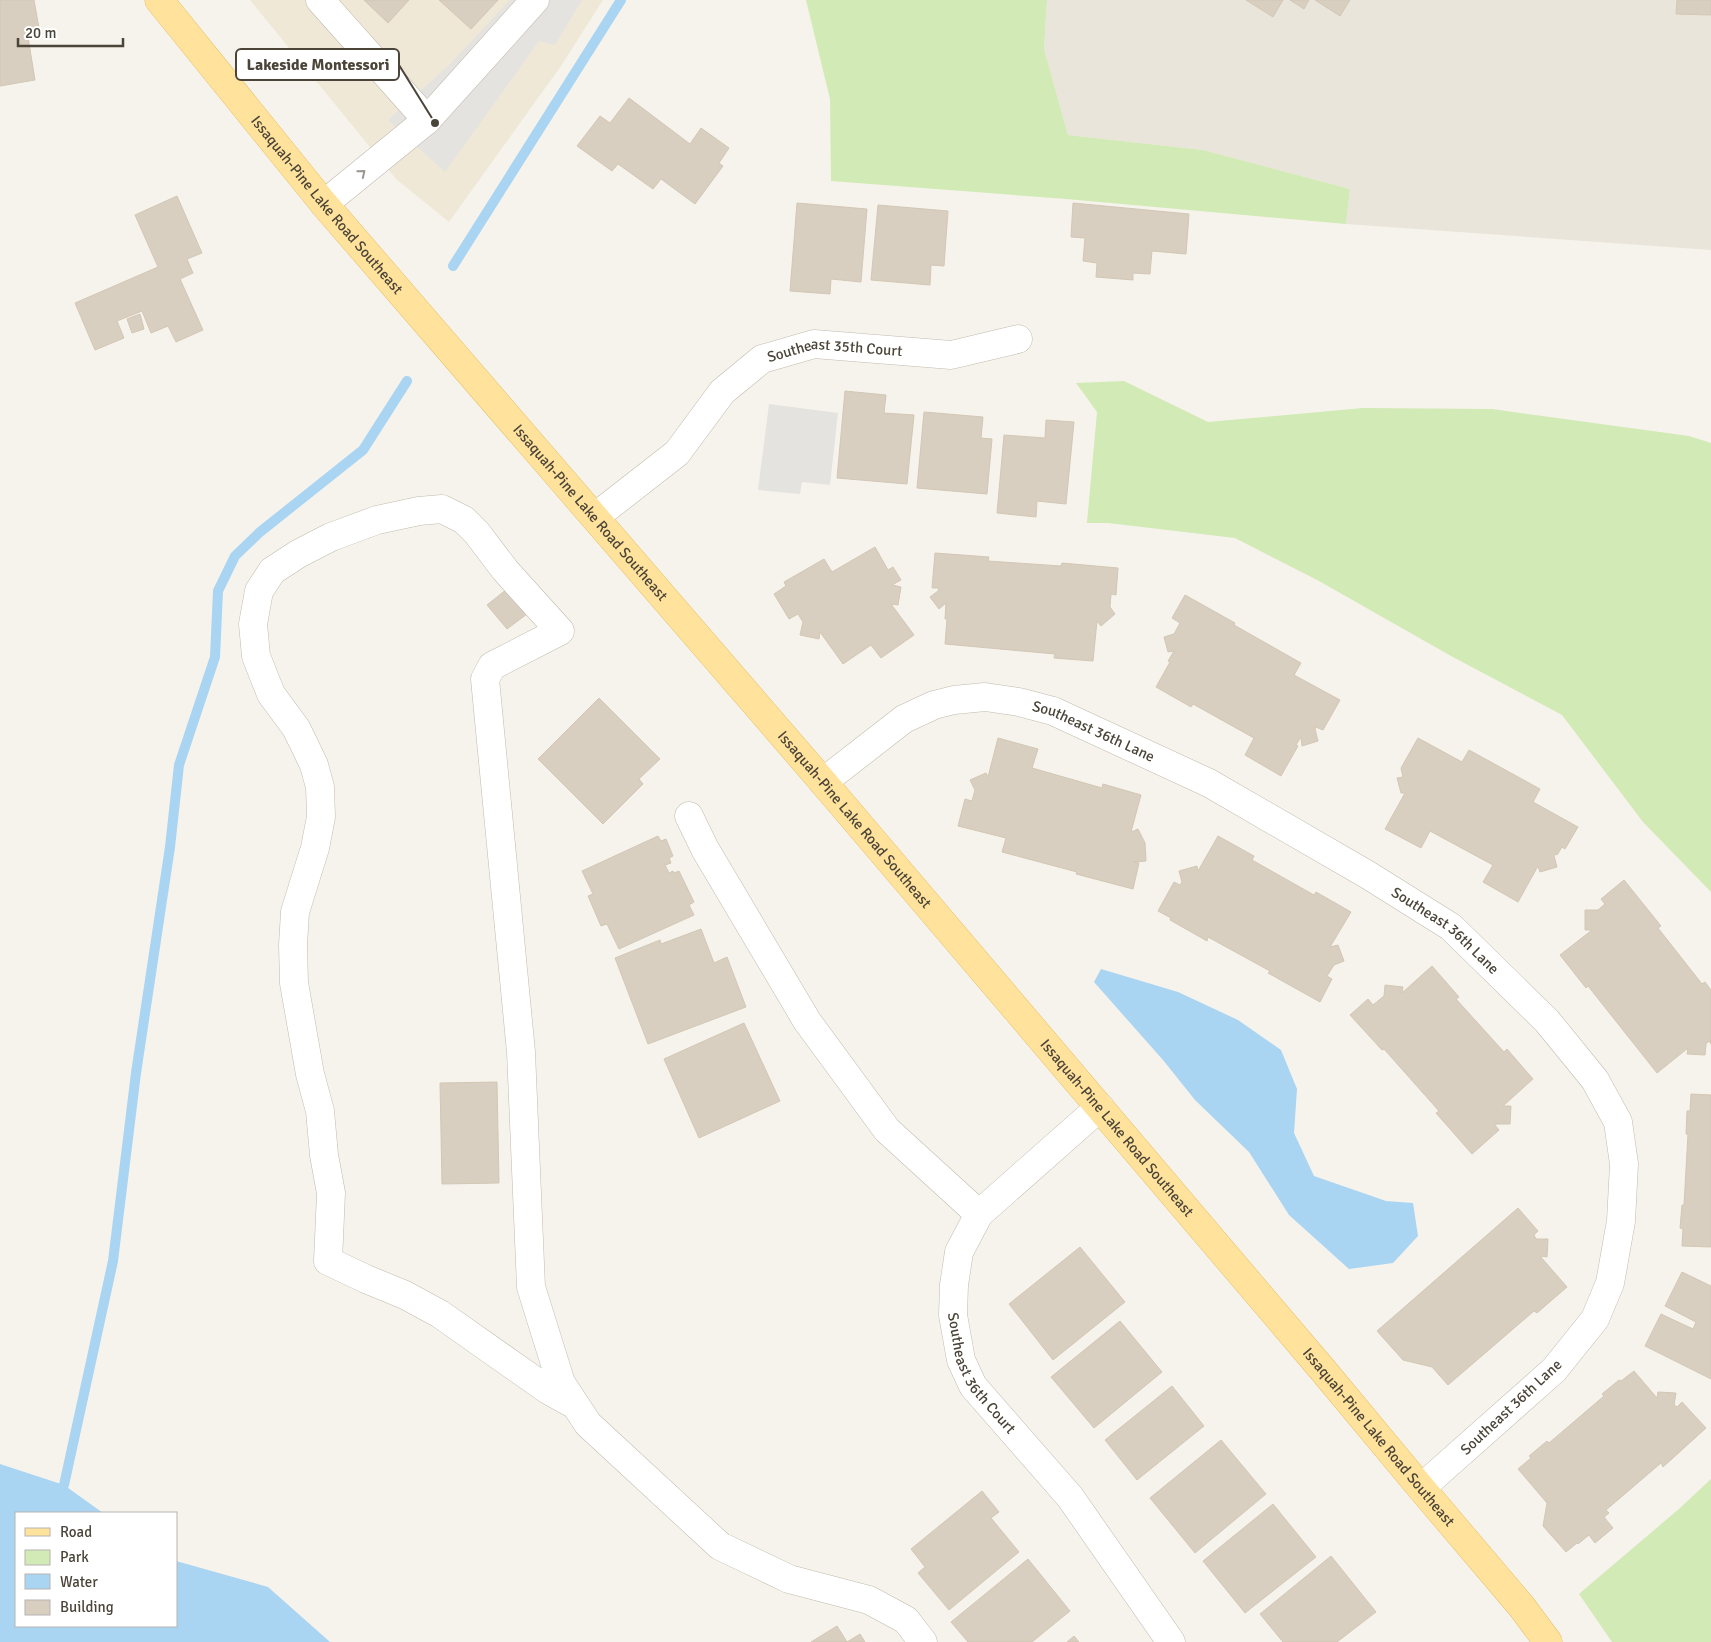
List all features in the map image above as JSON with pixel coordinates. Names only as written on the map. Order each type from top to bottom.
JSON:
[{"type":"main road","name":"Issaquah-Pine Lake Road Southeast","points":[[159,0],[324,204],[823,782],[1100,1107],[1522,1607],[1548,1642]]},
{"type":"street","points":[[320,0],[427,120]]},
{"type":"street","points":[[324,204],[427,120],[534,0]]},
{"type":"street","name":"Southeast 35th Court","points":[[595,517],[677,453],[722,392],[762,359],[814,344],[951,355],[1018,340]]},
{"type":"street","points":[[575,1405],[540,1385],[440,1314],[405,1295],[328,1261],[331,1192],[324,1155],[320,1111],[310,1074],[294,983],[293,945],[296,912],[315,848],[321,817],[320,787],[314,765],[296,728],[271,694],[256,656],[253,624],[259,592],[272,571],[298,554],[331,538],[377,520],[419,511],[442,509],[464,520],[477,533],[505,570],[560,631],[492,666],[485,679],[521,1052],[531,1287],[561,1383],[588,1424],[720,1546],[789,1579],[869,1600],[906,1620],[923,1642]]},
{"type":"street","name":"Southeast 36th Lane","points":[[823,782],[904,719],[934,705],[954,700],[985,697],[1019,702],[1053,711],[1209,783],[1368,875],[1452,927],[1547,1021],[1595,1080],[1618,1122],[1624,1164],[1621,1221],[1610,1282],[1594,1319],[1554,1370],[1421,1488]]},
{"type":"street","points":[[689,816],[705,849],[807,1021],[887,1130],[979,1214]]},
{"type":"street","name":"Southeast 36th Court","points":[[1100,1107],[979,1214],[959,1252],[954,1285],[953,1315],[960,1360],[973,1386],[1070,1497],[1171,1642]]},
{"type":"shaded area","points":[[250,0],[603,0],[561,66],[449,222],[396,179]]},
{"type":"shaded area","points":[[510,0],[582,0],[555,45],[539,41],[445,172],[388,120],[448,66]]},
{"type":"shaded area","points":[[1047,0],[1711,0],[1711,250],[1346,224],[1350,189],[1203,150],[1068,135],[1044,49]]},
{"type":"shaded area","points":[[769,404],[838,413],[830,485],[802,482],[800,494],[758,490]]},
{"type":"green space","points":[[806,0],[1047,0],[1044,49],[1068,135],[1203,150],[1350,189],[1346,224],[1066,199],[831,181],[830,99]]},
{"type":"green space","points":[[1124,381],[1208,422],[1363,408],[1492,409],[1689,436],[1711,443],[1711,892],[1643,822],[1562,715],[1451,656],[1319,581],[1235,538],[1108,523],[1087,523],[1097,412],[1076,383]]},
{"type":"green space","points":[[1711,1479],[1711,1642],[1612,1642],[1579,1594],[1680,1508]]},
{"type":"water","points":[[1101,969],[1178,992],[1238,1020],[1281,1050],[1297,1089],[1294,1133],[1314,1176],[1386,1201],[1413,1203],[1418,1236],[1393,1263],[1349,1269],[1289,1215],[1249,1152],[1195,1100],[1163,1060],[1094,982]]},
{"type":"water","points":[[0,1464],[64,1485],[102,1512],[15,1512],[15,1627],[178,1627],[178,1562],[268,1587],[330,1642],[0,1642]]},
{"type":"building","points":[[0,0],[34,0],[39,28],[27,31],[35,80],[0,86]]},
{"type":"building","points":[[364,0],[409,0],[388,23]]},
{"type":"building","points":[[439,0],[498,0],[471,29]]},
{"type":"building","points":[[1246,0],[1283,0],[1273,17]]},
{"type":"building","points":[[1290,0],[1309,0],[1304,9]]},
{"type":"building","points":[[1315,0],[1350,0],[1340,16]]},
{"type":"building","points":[[1677,0],[1711,0],[1711,15],[1676,14]]},
{"type":"building","points":[[629,98],[690,144],[701,128],[729,148],[719,163],[723,166],[695,204],[661,179],[653,189],[618,164],[612,171],[577,146],[600,116],[610,123]]},
{"type":"building","points":[[177,196],[202,253],[187,259],[193,273],[180,279],[203,330],[176,342],[168,326],[151,333],[142,311],[117,321],[124,338],[95,350],[75,303],[158,267],[135,215]]},
{"type":"building","points":[[797,203],[867,209],[861,282],[831,279],[830,294],[790,291]]},
{"type":"building","points":[[1073,203],[1189,214],[1186,254],[1152,251],[1150,274],[1133,273],[1133,280],[1096,277],[1097,263],[1083,261],[1085,238],[1071,237]]},
{"type":"building","points":[[878,205],[948,211],[944,266],[931,265],[930,285],[871,280]]},
{"type":"building","points":[[140,314],[144,329],[132,333],[127,319]]},
{"type":"building","points":[[845,391],[886,395],[884,413],[914,415],[907,484],[837,478]]},
{"type":"building","points":[[924,412],[983,417],[981,438],[992,439],[987,494],[917,488]]},
{"type":"building","points":[[1046,420],[1074,422],[1066,504],[1037,501],[1036,517],[997,513],[1004,435],[1045,438]]},
{"type":"building","points":[[875,547],[888,570],[893,567],[901,580],[892,585],[901,587],[898,605],[891,604],[914,635],[881,658],[871,645],[843,664],[820,632],[819,639],[800,635],[803,622],[798,614],[789,619],[774,594],[786,586],[784,582],[824,559],[832,572]]},
{"type":"building","points":[[935,553],[989,557],[988,561],[1061,566],[1062,563],[1118,568],[1116,595],[1111,594],[1110,607],[1115,614],[1101,626],[1097,621],[1093,661],[1054,658],[1055,654],[945,644],[946,603],[939,609],[930,597],[939,588],[932,588]]},
{"type":"building","points":[[507,589],[527,614],[507,629],[487,605]]},
{"type":"building","points":[[1185,595],[1301,663],[1294,675],[1340,700],[1323,730],[1316,727],[1318,741],[1302,746],[1301,737],[1281,776],[1245,755],[1254,738],[1193,704],[1191,707],[1156,687],[1174,651],[1168,652],[1164,637],[1174,634],[1180,623],[1172,618]]},
{"type":"building","points":[[599,698],[660,759],[639,779],[643,784],[603,824],[538,759]]},
{"type":"building","points":[[998,738],[1038,749],[1032,768],[1102,788],[1103,784],[1141,795],[1131,832],[1138,829],[1145,843],[1146,861],[1133,862],[1139,863],[1133,889],[1002,852],[1006,838],[958,826],[965,799],[972,801],[975,790],[970,780],[986,773],[988,777]]},
{"type":"building","points":[[1418,738],[1462,762],[1469,750],[1540,789],[1533,802],[1578,827],[1565,849],[1562,847],[1557,855],[1555,854],[1557,867],[1540,872],[1538,866],[1518,902],[1483,882],[1493,865],[1430,831],[1421,848],[1385,829],[1405,793],[1401,793],[1397,778],[1403,777],[1401,768]]},
{"type":"building","points":[[658,836],[661,841],[666,839],[673,856],[669,858],[671,863],[665,865],[669,873],[679,871],[694,902],[689,905],[694,915],[619,949],[607,924],[601,926],[588,896],[593,894],[582,871]]},
{"type":"building","points":[[1218,836],[1254,856],[1252,860],[1314,895],[1316,892],[1351,912],[1330,947],[1338,945],[1344,961],[1334,965],[1327,976],[1332,979],[1320,1002],[1268,973],[1270,971],[1208,937],[1207,941],[1158,911],[1174,882],[1180,885],[1182,882],[1179,871],[1197,866],[1198,871]]},
{"type":"building","points":[[1624,880],[1661,926],[1658,928],[1702,984],[1705,982],[1711,990],[1711,1044],[1709,1041],[1706,1044],[1705,1055],[1687,1054],[1688,1048],[1657,1073],[1588,986],[1586,988],[1560,955],[1592,930],[1585,930],[1585,910],[1598,910],[1605,904],[1601,899]]},
{"type":"building","points":[[701,929],[714,963],[727,957],[746,1007],[648,1044],[615,958],[660,940],[661,944]]},
{"type":"building","points":[[1432,966],[1459,997],[1456,999],[1504,1052],[1507,1049],[1533,1079],[1503,1106],[1511,1106],[1510,1124],[1495,1125],[1499,1130],[1472,1154],[1436,1113],[1439,1111],[1384,1049],[1382,1050],[1350,1015],[1368,999],[1373,1005],[1384,996],[1385,985],[1403,987],[1402,993]]},
{"type":"building","points":[[744,1023],[780,1101],[699,1138],[664,1059]]},
{"type":"building","points":[[497,1082],[499,1183],[442,1184],[440,1083]]},
{"type":"building","points":[[1691,1094],[1711,1095],[1711,1247],[1682,1246],[1683,1229],[1680,1228],[1682,1205],[1684,1205],[1688,1134],[1686,1134],[1687,1111],[1690,1111]]},
{"type":"building","points":[[1518,1208],[1538,1231],[1534,1235],[1536,1239],[1548,1239],[1547,1257],[1540,1256],[1567,1287],[1537,1313],[1534,1311],[1448,1385],[1432,1367],[1403,1360],[1377,1331]]},
{"type":"building","points":[[1080,1247],[1125,1302],[1053,1360],[1009,1304]]},
{"type":"building","points":[[1682,1272],[1711,1286],[1711,1379],[1645,1346],[1661,1314],[1693,1329],[1696,1322],[1665,1306]]},
{"type":"building","points":[[1120,1321],[1162,1372],[1094,1428],[1051,1377]]},
{"type":"building","points":[[1634,1371],[1657,1398],[1658,1392],[1676,1393],[1674,1405],[1677,1407],[1682,1402],[1706,1428],[1663,1467],[1661,1463],[1606,1510],[1609,1513],[1604,1517],[1613,1528],[1595,1543],[1589,1535],[1566,1552],[1543,1526],[1547,1503],[1518,1469],[1531,1458],[1529,1456],[1547,1441],[1549,1443],[1604,1396],[1602,1394]]},
{"type":"building","points":[[1172,1386],[1204,1426],[1137,1480],[1105,1440]]},
{"type":"building","points":[[1221,1440],[1266,1494],[1195,1553],[1150,1498]]},
{"type":"building","points":[[982,1491],[999,1512],[991,1518],[1019,1552],[949,1610],[918,1573],[925,1567],[911,1549]]},
{"type":"building","points":[[1273,1504],[1316,1557],[1245,1613],[1203,1561]]},
{"type":"building","points":[[1331,1556],[1376,1612],[1337,1642],[1283,1642],[1260,1614]]},
{"type":"building","points":[[1028,1559],[1070,1611],[1032,1642],[968,1642],[951,1622]]},
{"type":"building","points":[[837,1626],[847,1642],[811,1642]]},
{"type":"building","points":[[860,1634],[865,1642],[847,1642]]},
{"type":"building","points":[[1074,1636],[1079,1642],[1067,1642]]},
{"type":"waterway","points":[[453,266],[621,0]]},
{"type":"waterway","points":[[64,1485],[113,1261],[136,1073],[170,847],[179,765],[215,657],[218,591],[235,556],[260,532],[363,450],[407,381]]},
{"type":"place","name":"Lakeside Montessori","points":[[435,123]]}]
